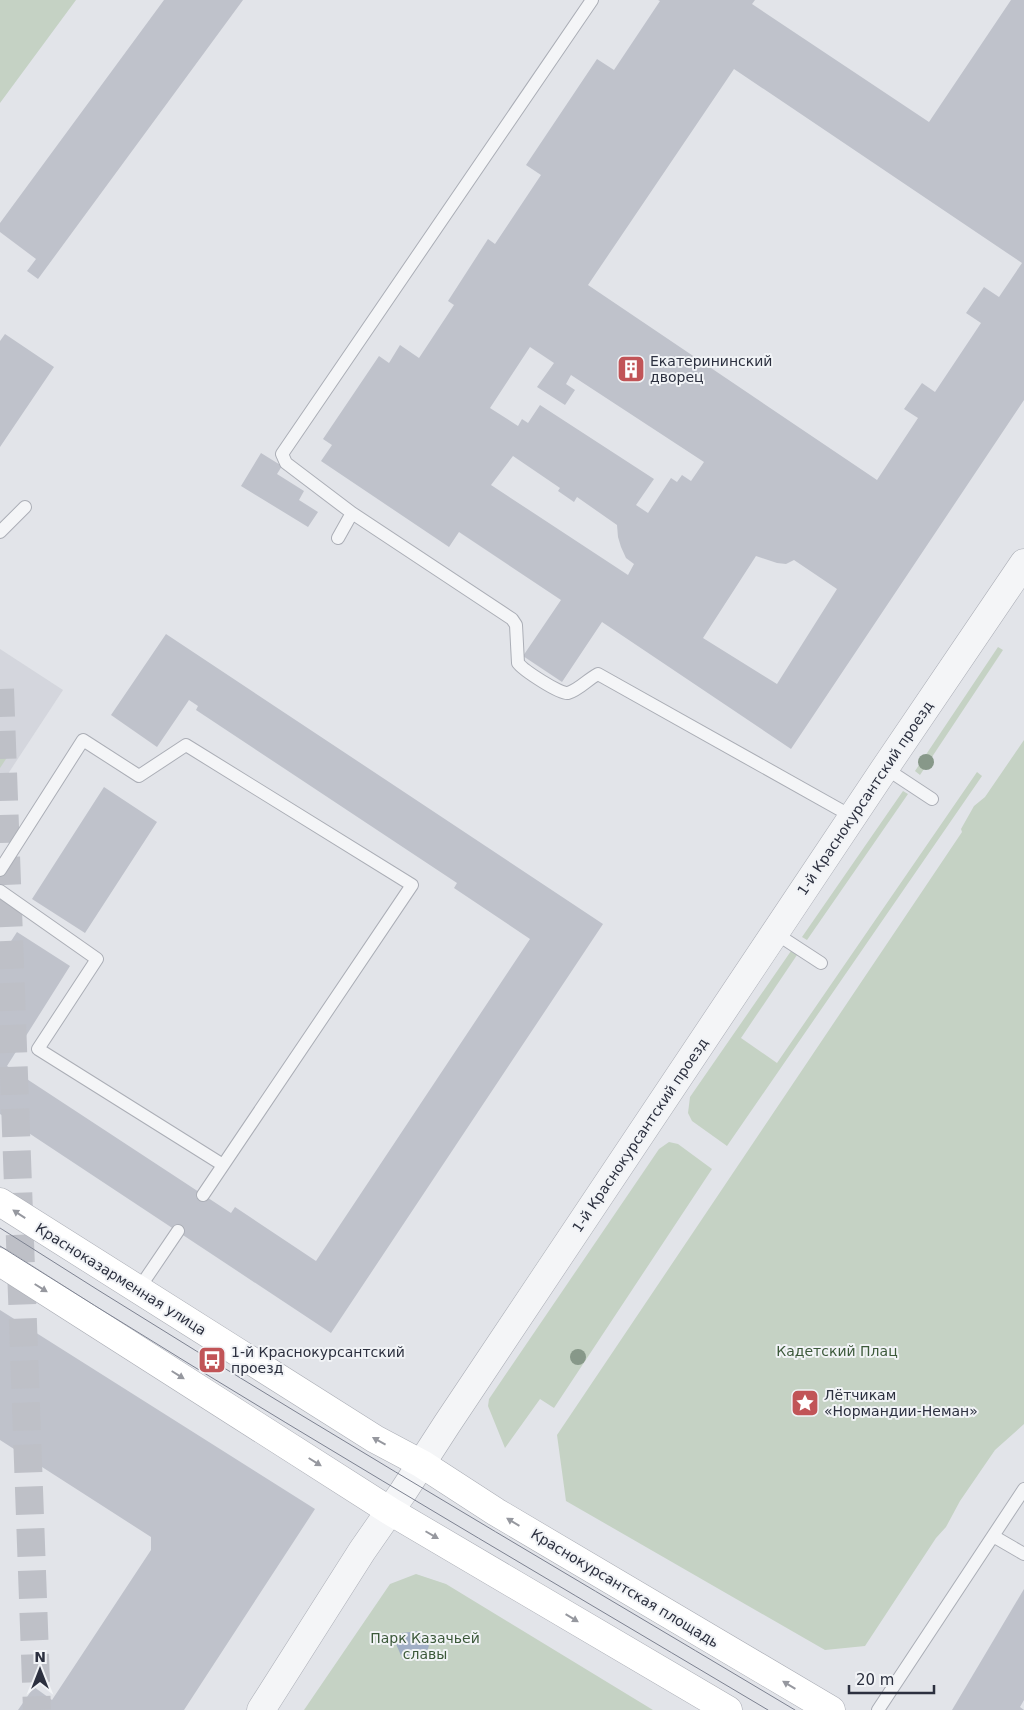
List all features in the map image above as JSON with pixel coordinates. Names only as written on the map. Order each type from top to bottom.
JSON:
[{"type":"main road","name":"Красноказарменная улица","points":[[0,1202],[375,1439],[422,1464]]},
{"type":"main road","points":[[0,1262],[390,1511],[728,1710]]},
{"type":"main road","name":"Краснокурсантская площадь","points":[[422,1464],[496,1512],[830,1710]]},
{"type":"street","name":"1-й Краснокурсантский проезд","points":[[261,1710],[362,1551],[422,1464],[885,768],[1023,568]]},
{"type":"lane","points":[[592,0],[282,454],[286,463],[352,513],[512,619],[516,625],[518,663],[525,670],[566,693],[598,674],[853,817]]},
{"type":"lane","points":[[0,532],[25,507]]},
{"type":"lane","points":[[338,538],[352,513]]},
{"type":"lane","points":[[0,870],[83,740],[138,776],[186,745],[412,886],[203,1195]]},
{"type":"lane","points":[[885,768],[932,798]]},
{"type":"lane","points":[[0,891],[97,959],[38,1049],[223,1165]]},
{"type":"lane","points":[[775,933],[821,964]]},
{"type":"lane","points":[[138,1290],[178,1231]]},
{"type":"lane","points":[[878,1710],[1022,1495]]},
{"type":"lane","points":[[993,1536],[1024,1554]]},
{"type":"shaded area","points":[[0,649],[63,690],[0,786]]},
{"type":"green space","points":[[0,0],[76,0],[0,103]]},
{"type":"green space","points":[[998,647],[1003,650],[920,775],[915,771]]},
{"type":"green space","points":[[0,738],[14,747],[0,768]]},
{"type":"green space","name":"Кадетский Плац","points":[[1024,740],[1024,1424],[995,1450],[960,1501],[946,1527],[936,1538],[865,1646],[825,1650],[566,1501],[557,1435],[962,832],[961,829],[974,806],[985,797]]},
{"type":"green space","points":[[977,772],[982,776],[727,1146],[692,1121],[688,1113],[690,1097],[791,951],[797,955],[741,1038],[777,1063]]},
{"type":"green space","points":[[903,791],[908,794],[807,940],[802,937]]},
{"type":"green space","points":[[669,1142],[678,1144],[712,1169],[554,1408],[540,1399],[505,1448],[488,1406],[489,1399],[659,1149]]},
{"type":"green space","name":"Парк Казачьей славы","points":[[416,1574],[446,1584],[653,1710],[304,1710],[390,1584]]},
{"type":"water","points":[[419,1631],[429,1646],[424,1658],[403,1660],[396,1644],[402,1633]]},
{"type":"building","points":[[164,0],[243,0],[38,279],[27,271],[36,259],[0,232],[0,223]]},
{"type":"building","name":"Екатерининский дворец","points":[[658,0],[755,0],[752,4],[929,122],[1011,0],[1024,0],[1024,400],[791,749],[602,622],[562,682],[523,656],[561,600],[459,532],[449,547],[321,461],[332,445],[323,439],[379,356],[389,363],[400,345],[419,358],[454,305],[448,301],[488,239],[495,244],[541,175],[526,165],[597,59],[614,70],[660,1]],"holes":[[[734,69],[1022,263],[999,297],[984,287],[966,313],[981,323],[935,392],[922,383],[904,409],[918,418],[877,480],[588,285]],[[530,347],[554,363],[537,387],[565,405],[575,390],[566,384],[571,375],[704,462],[691,481],[682,475],[677,482],[671,478],[648,513],[636,505],[654,479],[540,405],[528,423],[522,419],[518,426],[490,408]],[[513,456],[560,488],[558,491],[574,502],[577,497],[617,525],[621,547],[626,558],[634,564],[628,575],[491,485]],[[756,556],[786,564],[794,560],[837,589],[777,684],[703,638]]]},
{"type":"building","points":[[5,334],[54,367],[0,447],[0,341]]},
{"type":"building","points":[[261,453],[282,466],[277,474],[304,491],[299,500],[318,512],[308,527],[241,486]]},
{"type":"building","points":[[166,634],[603,924],[331,1333],[0,1114],[0,958],[17,932],[70,966],[7,1066],[231,1213],[235,1207],[316,1261],[530,939],[454,888],[457,883],[196,710],[198,706],[189,700],[157,747],[111,715]]},
{"type":"building","points":[[104,787],[157,822],[85,933],[32,899]]},
{"type":"building","points":[[0,1310],[315,1509],[184,1710],[18,1710],[34,1687],[52,1700],[151,1550],[151,1537],[0,1440]]},
{"type":"building","points":[[1024,1589],[1024,1700],[1020,1707],[1024,1710],[952,1710]]},
{"type":"tunnel","points":[[0,689],[37,1710]]},
{"type":"tram line","points":[[0,1228],[296,1412],[795,1710]]},
{"type":"tram line","points":[[0,1246],[286,1423],[768,1710]]},
{"type":"place","name":"Екатерининский дворец","points":[[631,369]]},
{"type":"place","name":"1-й Краснокурсантский проезд","points":[[212,1360]]},
{"type":"place","name":"Лётчикам «Нормандии-Неман»","points":[[805,1403]]}]
